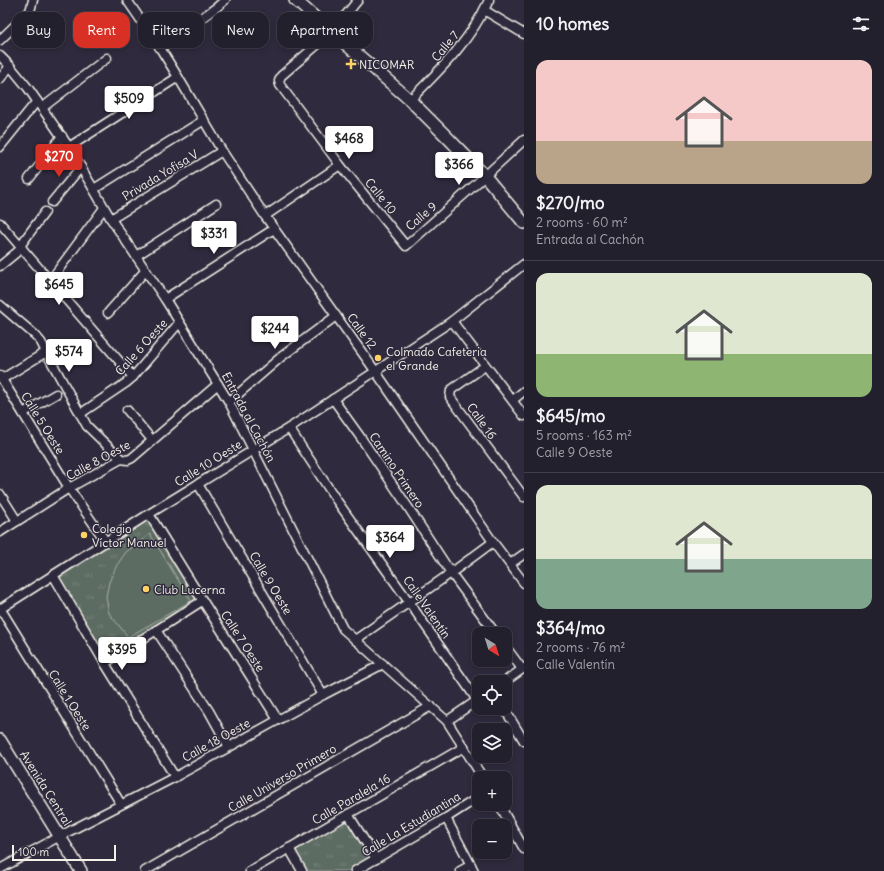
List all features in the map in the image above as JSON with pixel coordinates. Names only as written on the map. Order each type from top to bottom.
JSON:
[{"type":"main road","points":[[295,0],[309,12]]},
{"type":"main road","points":[[350,48],[410,100],[448,138],[485,176],[524,223]]},
{"type":"main road","name":"Avenida Central","points":[[0,740],[81,871]]},
{"type":"street","points":[[0,40],[30,11],[33,0]]},
{"type":"street","name":"Calle 12","points":[[127,0],[138,16]]},
{"type":"street","points":[[204,16],[225,0]]},
{"type":"street","points":[[348,12],[358,0]]},
{"type":"street","name":"Calle 7","points":[[410,100],[452,57],[468,38],[489,0]]},
{"type":"street","points":[[484,10],[524,34]]},
{"type":"street","name":"Calle 12","points":[[160,48],[222,151],[265,216],[376,372],[493,542],[524,583]]},
{"type":"street","name":"Calle 10","points":[[314,48],[282,76],[279,81],[280,85],[340,165],[406,246]]},
{"type":"street","name":"Entrada al Cachón","points":[[0,56],[10,66],[40,104],[62,136],[110,219],[165,298],[229,402],[254,449],[343,629],[447,721],[479,771]]},
{"type":"street","points":[[0,147],[40,104],[106,58]]},
{"type":"street","points":[[0,79],[10,66]]},
{"type":"street","points":[[69,147],[178,77]]},
{"type":"street","points":[[94,189],[204,120]]},
{"type":"street","points":[[29,178],[62,136]]},
{"type":"street","name":"Calle 9","points":[[406,246],[524,140]]},
{"type":"street","name":"Privada Yofisa V","points":[[110,219],[222,151]]},
{"type":"street","points":[[265,216],[340,165]]},
{"type":"street","points":[[52,202],[81,167]]},
{"type":"street","points":[[136,256],[216,204]]},
{"type":"street","points":[[50,281],[104,208]]},
{"type":"street","points":[[0,266],[21,247],[45,212]]},
{"type":"street","points":[[0,223],[133,377]]},
{"type":"street","points":[[165,298],[274,228]]},
{"type":"street","name":"Calle 10 Oeste","points":[[0,608],[376,372],[452,322],[524,264]]},
{"type":"street","points":[[108,313],[146,270]]},
{"type":"street","points":[[0,305],[41,342],[87,426],[121,459]]},
{"type":"street","points":[[229,402],[281,358],[336,316]]},
{"type":"street","points":[[452,322],[524,416]]},
{"type":"street","name":"Calle 6 Oeste","points":[[80,414],[133,377],[179,323]]},
{"type":"street","points":[[1,377],[46,352]]},
{"type":"street","name":"Calle 16","points":[[485,366],[451,390],[450,397],[524,497]]},
{"type":"street","name":"Calle 5 Oeste","points":[[1,377],[69,488],[106,542]]},
{"type":"street","name":"Calle 8 Oeste","points":[[0,532],[69,488],[121,459],[128,460],[132,458],[218,384]]},
{"type":"street","points":[[513,400],[524,391]]},
{"type":"street","points":[[23,413],[56,394]]},
{"type":"street","name":"Camino Primero","points":[[333,399],[408,507],[451,573],[491,627]]},
{"type":"street","points":[[127,410],[152,440]]},
{"type":"street","name":"Calle Valentín","points":[[288,428],[337,501],[472,691]]},
{"type":"street","name":"Calle 9 Oeste","points":[[198,484],[323,695]]},
{"type":"street","points":[[0,494],[16,521]]},
{"type":"street","name":"Calle 7 Oeste","points":[[149,514],[202,601],[278,720]]},
{"type":"street","points":[[355,640],[493,542]]},
{"type":"street","points":[[510,564],[524,554]]},
{"type":"street","points":[[53,575],[175,777]]},
{"type":"street","points":[[105,663],[202,601]]},
{"type":"street","name":"Calle 1 Oeste","points":[[0,608],[121,804]]},
{"type":"street","points":[[156,630],[209,711],[229,747]]},
{"type":"street","points":[[512,655],[523,669],[512,677]]},
{"type":"street","name":"Calle 18 Oeste","points":[[0,869],[60,836],[175,777],[323,695],[383,664]]},
{"type":"street","points":[[447,721],[472,704]]},
{"type":"street","name":"Calle Universo Primero","points":[[145,871],[431,706]]},
{"type":"street","points":[[508,715],[524,741]]},
{"type":"street","name":"Calle Paralela 16","points":[[250,871],[464,747]]},
{"type":"street","name":"Calle La Estudiantina","points":[[355,871],[472,801]]},
{"type":"street","points":[[503,811],[524,849]]},
{"type":"street","points":[[348,814],[376,859]]},
{"type":"street","points":[[446,818],[472,868],[460,871]]},
{"type":"street","points":[[289,848],[302,871]]},
{"type":"green space","points":[[148,518],[198,600],[107,658],[56,577]]},
{"type":"green space","name":"Club Lucerna","points":[[150,534],[191,601],[128,637],[109,613],[106,597],[109,582],[117,565],[126,552]]},
{"type":"green space","points":[[349,817],[372,857],[348,871],[305,871],[292,849]]},
{"type":"place","name":"NICOMAR","points":[[351,64]]},
{"type":"place","name":"Colmado Cafeteria el Grande","points":[[378,358]]},
{"type":"place","name":"Colegio Víctor Manuel","points":[[84,535]]},
{"type":"place","name":"Club Lucerna","points":[[146,589]]}]
